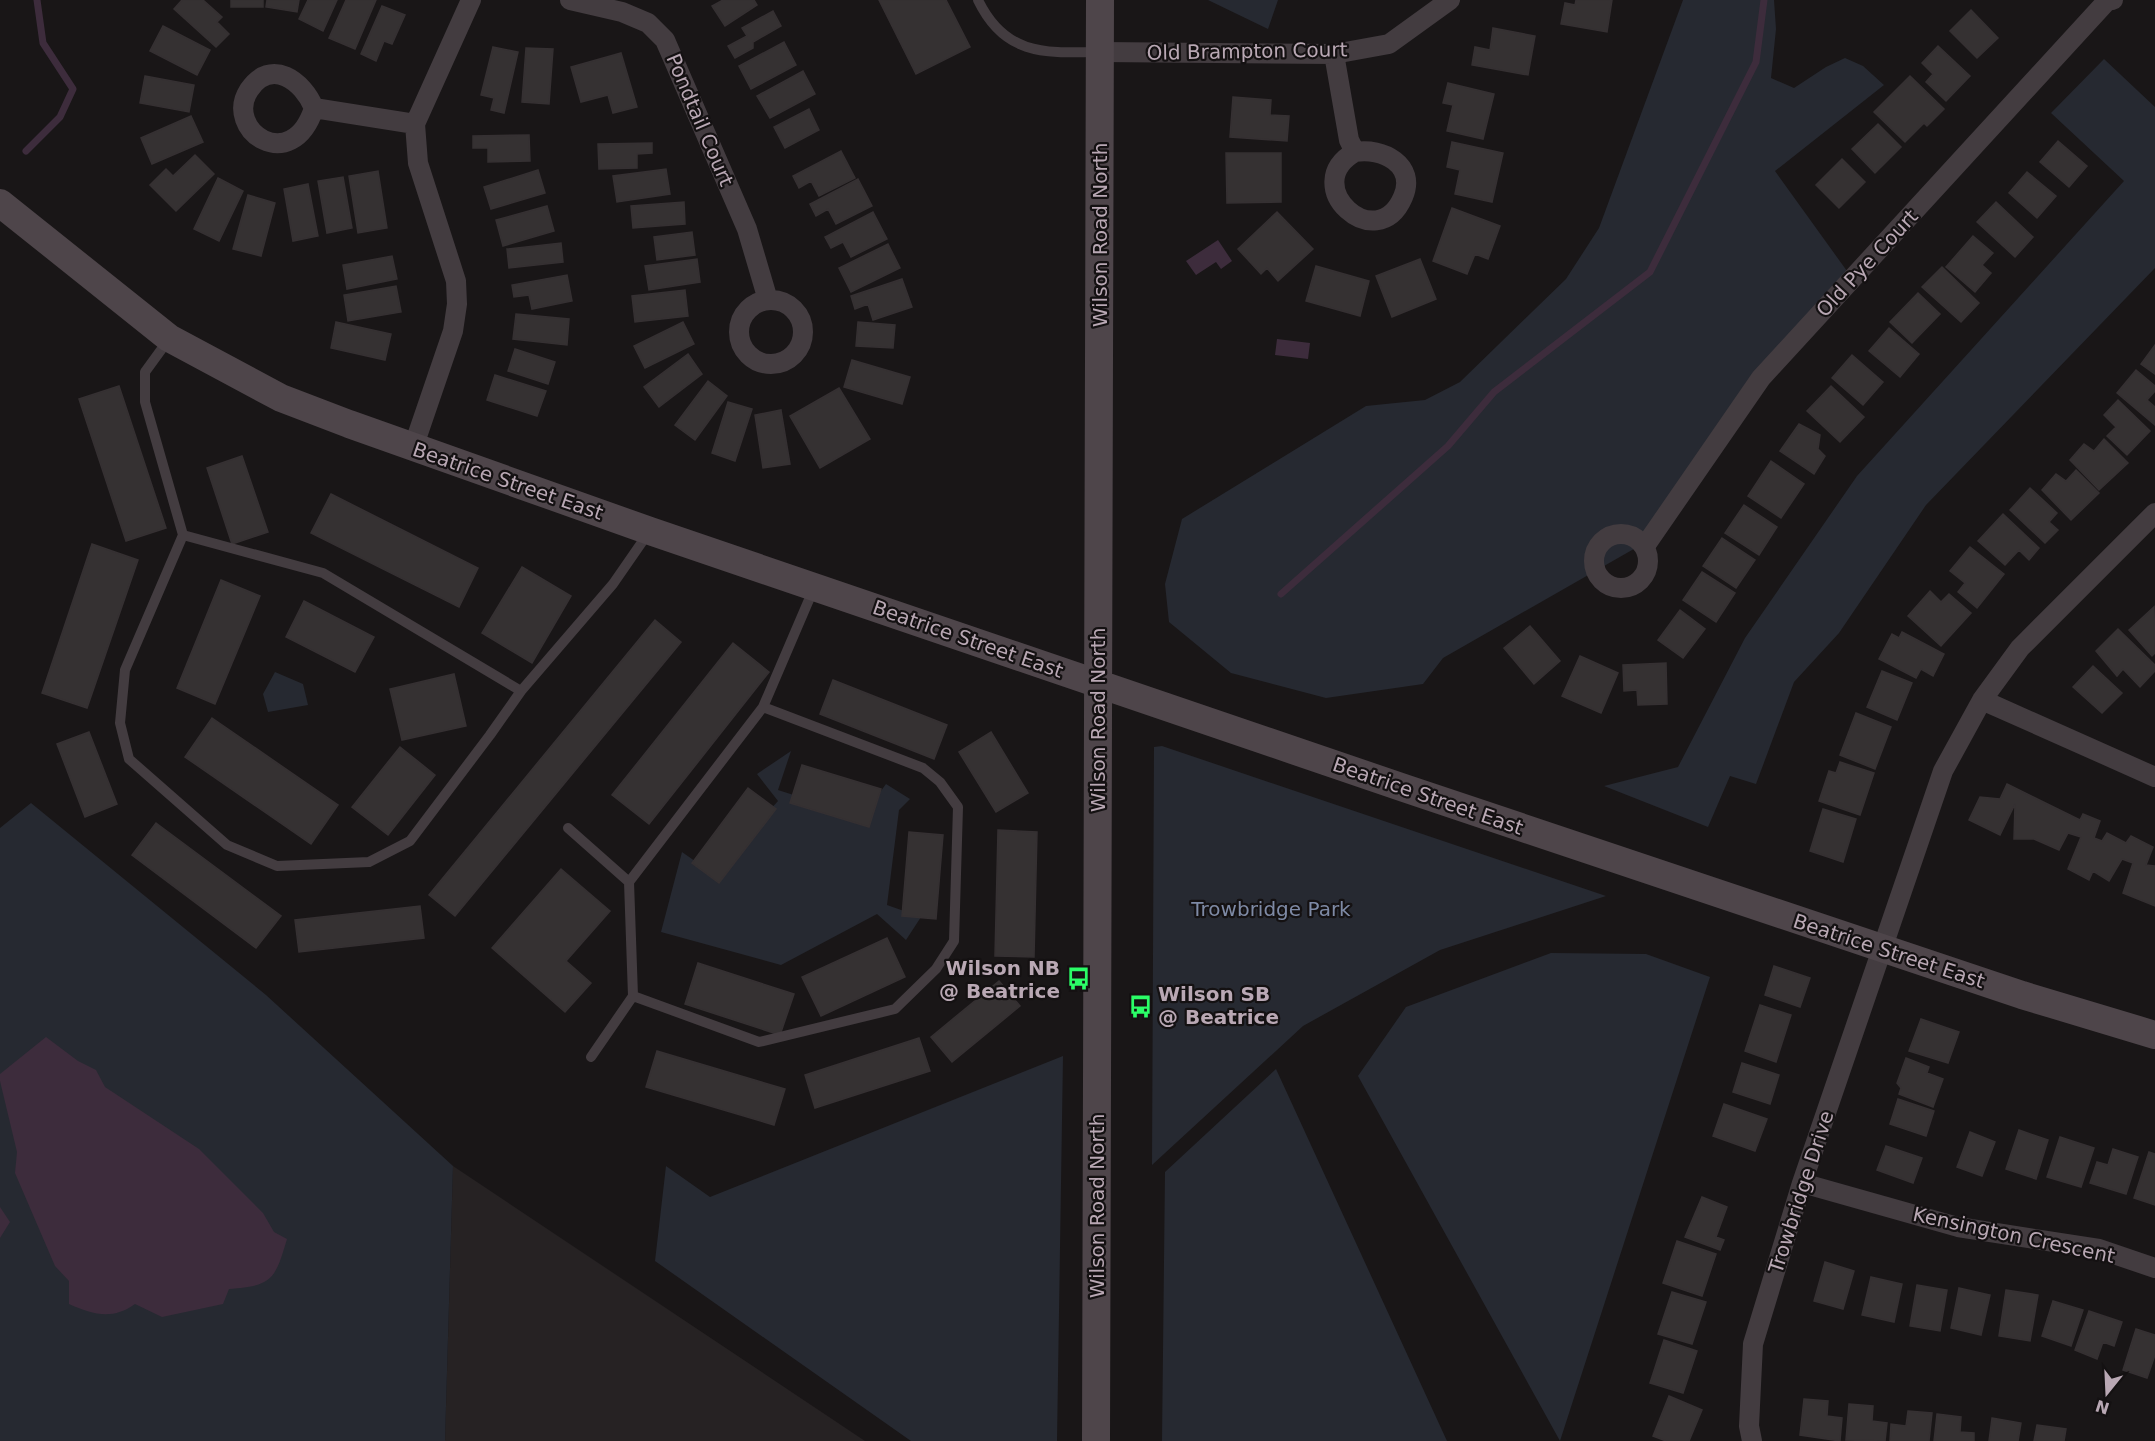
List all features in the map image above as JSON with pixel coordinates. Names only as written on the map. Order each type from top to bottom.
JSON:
[{"type":"street","points":[[412,448],[453,331],[456,304],[456,280],[418,163],[415,124],[471,0]]},
{"type":"street","name":"Pondtail Court","points":[[570,0],[622,12],[648,23],[665,40],[747,229],[768,300]]},
{"type":"street","name":"Wilson Road North","points":[[1096,1441],[1101,0]]},
{"type":"street","name":"Old Brampton Court","points":[[1100,52],[1334,54],[1389,44],[1450,0]]},
{"type":"street","name":"Old Pye Court","points":[[1645,546],[1761,378],[2108,1],[2113,0]]},
{"type":"street","points":[[1334,54],[1349,140],[1355,152]]},
{"type":"street","points":[[314,108],[415,124]]},
{"type":"street","name":"Beatrice Street East","points":[[0,203],[169,339],[281,398],[412,448],[1099,684],[1882,949],[2155,1035]]},
{"type":"street","name":"Trowbridge Drive","points":[[1752,1441],[1749,1426],[1753,1344],[1802,1183],[1943,771],[1982,700],[2020,648],[2155,513]]},
{"type":"street","points":[[1982,700],[2155,777]]},
{"type":"street","name":"Kensington Crescent","points":[[1802,1183],[1958,1227],[2099,1249],[2155,1268]]},
{"type":"lane","points":[[978,0],[987,19],[1003,37],[1025,49],[1100,52]]},
{"type":"lane","points":[[169,339],[145,372],[145,402],[183,535],[125,670],[120,723],[129,759],[226,845],[277,866],[369,862],[410,841],[521,691],[613,584],[650,531]]},
{"type":"lane","points":[[183,535],[323,573],[521,691]]},
{"type":"lane","points":[[591,1057],[633,996],[629,882],[763,707],[814,587]]},
{"type":"lane","points":[[633,996],[759,1042],[895,1009],[936,969],[954,941],[958,807],[940,782],[923,768],[763,707]]},
{"type":"lane","points":[[568,828],[629,882]]},
{"type":"shaded area","points":[[1218,240],[1232,261],[1221,269],[1216,262],[1196,275],[1186,261]]},
{"type":"shaded area","points":[[1277,339],[1310,343],[1308,359],[1275,355]]},
{"type":"shaded area","points":[[46,1037],[78,1061],[96,1070],[105,1087],[199,1149],[263,1213],[274,1232],[287,1239],[279,1263],[270,1278],[255,1286],[229,1289],[223,1304],[162,1317],[135,1304],[119,1312],[103,1314],[86,1311],[69,1304],[69,1281],[55,1266],[15,1173],[17,1152],[0,1081],[0,1074]]},
{"type":"shaded area","points":[[453,1166],[865,1441],[445,1441]]},
{"type":"shaded area","points":[[0,1207],[10,1222],[0,1238]]},
{"type":"green space","points":[[1208,0],[1278,0],[1268,29]]},
{"type":"green space","points":[[1683,0],[1774,0],[1776,29],[1771,78],[1794,88],[1826,67],[1845,58],[1863,66],[1884,85],[1775,171],[1852,278],[1767,369],[1646,542],[1443,658],[1423,684],[1326,698],[1231,673],[1169,622],[1165,584],[1182,519],[1366,406],[1425,400],[1460,382],[1566,279],[1599,228]]},
{"type":"green space","points":[[2104,59],[2155,107],[2155,268],[1926,505],[1839,633],[1794,682],[1756,784],[1730,776],[1708,827],[1604,786],[1678,767],[1745,638],[1857,476],[2124,181],[2051,113]]},
{"type":"green space","points":[[275,672],[303,684],[308,705],[268,712],[263,694]]},
{"type":"green space","name":"Trowbridge Park","points":[[1162,746],[1606,896],[1440,950],[1303,1026],[1152,1165],[1154,747]]},
{"type":"green space","points":[[791,751],[778,790],[862,817],[886,784],[910,799],[899,810],[887,905],[921,917],[906,940],[877,914],[781,965],[661,932],[682,852],[712,873],[778,801],[757,774]]},
{"type":"green space","points":[[31,803],[266,995],[453,1166],[445,1441],[0,1441],[0,828]]},
{"type":"green space","points":[[1551,953],[1646,954],[1710,977],[1560,1441],[1358,1076],[1406,1007]]},
{"type":"green space","points":[[1063,1056],[1057,1441],[911,1441],[655,1261],[666,1166],[710,1197]]},
{"type":"green space","points":[[1276,1069],[1447,1441],[1162,1441],[1165,1172]]},
{"type":"building","points":[[182,0],[203,0],[222,17],[217,22],[229,34],[216,47],[174,9]]},
{"type":"building","points":[[231,0],[263,0],[263,7],[231,7]]},
{"type":"building","points":[[267,0],[299,0],[297,12],[266,7]]},
{"type":"building","points":[[308,0],[337,0],[323,31],[299,19]]},
{"type":"building","points":[[346,0],[376,0],[355,49],[329,38]]},
{"type":"building","points":[[723,0],[754,0],[757,5],[725,26],[712,6]]},
{"type":"building","points":[[879,0],[946,0],[970,47],[916,74]]},
{"type":"building","points":[[1576,0],[1612,0],[1607,32],[1561,24],[1565,3],[1575,5]]},
{"type":"building","points":[[382,6],[405,15],[392,44],[384,41],[376,61],[361,54]]},
{"type":"building","points":[[1971,10],[1998,38],[1977,58],[1950,31]]},
{"type":"building","points":[[773,11],[781,26],[753,42],[753,48],[735,58],[728,46],[747,36],[742,28]]},
{"type":"building","points":[[163,26],[210,50],[197,75],[150,51]]},
{"type":"building","points":[[1493,28],[1535,36],[1528,75],[1472,65],[1475,47],[1490,50]]},
{"type":"building","points":[[784,42],[796,65],[751,89],[739,66]]},
{"type":"building","points":[[1938,46],[1970,76],[1946,101],[1926,82],[1933,74],[1922,63]]},
{"type":"building","points":[[493,47],[518,52],[504,113],[491,110],[494,98],[481,95]]},
{"type":"building","points":[[526,48],[553,49],[549,104],[522,102]]},
{"type":"building","points":[[621,53],[637,107],[613,113],[608,95],[581,102],[571,67]]},
{"type":"building","points":[[803,71],[815,94],[770,118],[757,96]]},
{"type":"building","points":[[145,76],[194,85],[189,112],[140,103]]},
{"type":"building","points":[[1910,76],[1944,109],[1927,126],[1924,123],[1905,142],[1874,112]]},
{"type":"building","points":[[1448,83],[1494,94],[1483,139],[1447,131],[1453,105],[1443,103]]},
{"type":"building","points":[[1233,97],[1271,100],[1270,115],[1289,116],[1287,141],[1230,137]]},
{"type":"building","points":[[809,109],[819,130],[785,148],[774,127]]},
{"type":"building","points":[[191,116],[203,142],[152,164],[141,138]]},
{"type":"building","points":[[1878,124],[1901,147],[1875,173],[1852,149]]},
{"type":"building","points":[[529,135],[530,161],[488,162],[488,148],[473,148],[473,136]]},
{"type":"building","points":[[2058,141],[2087,166],[2069,187],[2040,162]]},
{"type":"building","points":[[1452,142],[1503,153],[1492,202],[1455,194],[1460,170],[1447,167]]},
{"type":"building","points":[[652,143],[652,153],[637,154],[637,168],[599,169],[598,144]]},
{"type":"building","points":[[841,151],[855,178],[819,196],[811,181],[799,188],[793,176]]},
{"type":"building","points":[[1226,153],[1281,153],[1281,202],[1227,203]]},
{"type":"building","points":[[195,155],[214,174],[176,211],[150,185],[166,169],[173,176]]},
{"type":"building","points":[[1842,159],[1865,182],[1839,208],[1816,185]]},
{"type":"building","points":[[666,169],[670,194],[617,202],[613,176]]},
{"type":"building","points":[[538,170],[545,193],[491,209],[484,187]]},
{"type":"building","points":[[378,171],[387,228],[358,233],[349,176]]},
{"type":"building","points":[[2027,172],[2056,196],[2037,218],[2009,193]]},
{"type":"building","points":[[343,177],[352,228],[327,233],[318,181]]},
{"type":"building","points":[[218,178],[243,191],[219,241],[194,229]]},
{"type":"building","points":[[858,179],[872,206],[836,224],[828,209],[816,216],[810,204]]},
{"type":"building","points":[[308,184],[318,236],[293,241],[284,189]]},
{"type":"building","points":[[248,195],[275,203],[261,256],[233,249]]},
{"type":"building","points":[[684,202],[685,224],[633,228],[631,206]]},
{"type":"building","points":[[1996,202],[2033,237],[2015,257],[1977,222]]},
{"type":"building","points":[[547,206],[554,231],[503,246],[496,220]]},
{"type":"building","points":[[1452,208],[1500,226],[1488,259],[1475,254],[1467,274],[1433,261]]},
{"type":"building","points":[[873,212],[887,239],[851,257],[843,242],[831,248],[825,237]]},
{"type":"building","points":[[1277,212],[1313,249],[1278,281],[1267,268],[1261,274],[1238,249]]},
{"type":"building","points":[[692,232],[695,255],[657,260],[654,237]]},
{"type":"building","points":[[1973,236],[1993,253],[1982,265],[1991,273],[1975,292],[1946,267]]},
{"type":"building","points":[[561,243],[563,262],[509,268],[507,249]]},
{"type":"building","points":[[888,244],[900,268],[851,292],[839,268]]},
{"type":"building","points":[[392,256],[397,279],[347,289],[343,265]]},
{"type":"building","points":[[697,259],[700,282],[649,290],[645,266]]},
{"type":"building","points":[[1420,259],[1436,299],[1392,317],[1376,276]]},
{"type":"building","points":[[1316,266],[1369,281],[1360,316],[1306,301]]},
{"type":"building","points":[[1942,267],[1979,303],[1961,322],[1922,287]]},
{"type":"building","points":[[567,275],[572,301],[532,309],[529,295],[514,297],[512,285]]},
{"type":"building","points":[[902,279],[912,307],[873,320],[868,304],[855,309],[851,296]]},
{"type":"building","points":[[396,286],[401,312],[348,321],[344,295]]},
{"type":"building","points":[[685,290],[688,316],[635,322],[632,296]]},
{"type":"building","points":[[1918,293],[1940,314],[1912,343],[1890,322]]},
{"type":"building","points":[[516,314],[569,319],[567,345],[513,339]]},
{"type":"building","points":[[336,322],[391,334],[385,360],[331,348]]},
{"type":"building","points":[[683,322],[694,344],[645,368],[634,346]]},
{"type":"building","points":[[858,322],[895,325],[893,348],[856,346]]},
{"type":"building","points":[[1889,328],[1919,354],[1900,377],[1869,351]]},
{"type":"building","points":[[2155,345],[2155,374],[2141,364]]},
{"type":"building","points":[[515,349],[555,362],[548,384],[508,371]]},
{"type":"building","points":[[688,354],[702,374],[659,407],[644,387]]},
{"type":"building","points":[[1852,355],[1883,382],[1863,405],[1832,378]]},
{"type":"building","points":[[852,360],[910,377],[902,404],[844,387]]},
{"type":"building","points":[[2136,370],[2155,386],[2155,391],[2147,400],[2155,407],[2155,425],[2117,393]]},
{"type":"building","points":[[495,375],[546,391],[537,416],[487,400]]},
{"type":"building","points":[[708,381],[727,396],[695,440],[675,425]]},
{"type":"building","points":[[119,386],[166,528],[126,541],[79,399]]},
{"type":"building","points":[[1831,386],[1864,417],[1840,442],[1807,411]]},
{"type":"building","points":[[839,388],[870,439],[820,468],[790,416]]},
{"type":"building","points":[[2118,400],[2150,431],[2127,455],[2107,436],[2116,427],[2104,415]]},
{"type":"building","points":[[728,402],[752,409],[735,461],[712,453]]},
{"type":"building","points":[[781,410],[790,464],[763,468],[755,415]]},
{"type":"building","points":[[1799,424],[1820,435],[1818,449],[1825,456],[1814,474],[1780,451]]},
{"type":"building","points":[[2104,439],[2128,463],[2099,490],[2070,460],[2084,444],[2094,451]]},
{"type":"building","points":[[242,456],[268,532],[232,544],[207,468]]},
{"type":"building","points":[[1771,461],[1804,484],[1781,518],[1748,496]]},
{"type":"building","points":[[2076,470],[2099,493],[2071,520],[2042,490],[2056,474],[2066,481]]},
{"type":"building","points":[[2030,488],[2057,513],[2049,522],[2058,530],[2045,543],[2010,510]]},
{"type":"building","points":[[331,494],[478,568],[459,607],[311,533]]},
{"type":"building","points":[[1744,505],[1777,527],[1759,555],[1725,533]]},
{"type":"building","points":[[2003,514],[2039,548],[2029,560],[2019,550],[2005,565],[1978,541]]},
{"type":"building","points":[[1722,538],[1755,560],[1736,588],[1703,566]]},
{"type":"building","points":[[92,544],[138,560],[87,708],[42,693]]},
{"type":"building","points":[[1970,547],[2004,574],[1977,608],[1958,592],[1965,583],[1950,571]]},
{"type":"building","points":[[522,567],[571,596],[532,663],[482,633]]},
{"type":"building","points":[[1702,572],[1735,593],[1716,622],[1683,600]]},
{"type":"building","points":[[221,580],[260,596],[215,704],[177,688]]},
{"type":"building","points":[[1930,591],[1941,602],[1949,594],[1971,613],[1941,646],[1908,616]]},
{"type":"building","points":[[304,601],[374,637],[355,672],[286,637]]},
{"type":"building","points":[[2154,607],[2155,653],[2152,656],[2129,630]]},
{"type":"building","points":[[1680,610],[1705,629],[1683,658],[1658,640]]},
{"type":"building","points":[[655,620],[681,642],[455,916],[429,895]]},
{"type":"building","points":[[1530,626],[1560,661],[1534,684],[1504,648]]},
{"type":"building","points":[[2118,629],[2155,665],[2155,671],[2140,687],[2123,669],[2117,676],[2096,651]]},
{"type":"building","points":[[1902,632],[1944,654],[1933,676],[1921,669],[1916,678],[1879,659],[1892,634],[1899,638]]},
{"type":"building","points":[[733,643],[769,672],[649,824],[612,795]]},
{"type":"building","points":[[1580,656],[1618,673],[1601,713],[1562,696]]},
{"type":"building","points":[[1666,663],[1667,704],[1638,705],[1637,690],[1624,691],[1623,665]]},
{"type":"building","points":[[2093,666],[2122,693],[2102,713],[2073,687]]},
{"type":"building","points":[[1882,671],[1912,683],[1897,720],[1867,707]]},
{"type":"building","points":[[454,674],[466,726],[402,740],[390,689]]},
{"type":"building","points":[[833,680],[947,725],[934,759],[820,714]]},
{"type":"building","points":[[1856,713],[1891,727],[1875,769],[1840,755]]},
{"type":"building","points":[[212,718],[338,805],[311,844],[185,757]]},
{"type":"building","points":[[89,732],[117,804],[85,817],[57,744]]},
{"type":"building","points":[[991,732],[1028,793],[996,812],[959,752]]},
{"type":"building","points":[[400,747],[435,775],[388,835],[352,807]]},
{"type":"building","points":[[1840,762],[1874,773],[1860,815],[1819,801],[1829,771],[1836,773]]},
{"type":"building","points":[[802,765],[881,789],[869,827],[790,803]]},
{"type":"building","points":[[2007,784],[2080,820],[2083,814],[2100,821],[2094,838],[2102,841],[2107,833],[2126,843],[2131,836],[2153,847],[2146,865],[2155,866],[2155,906],[2123,893],[2133,863],[2122,859],[2109,881],[2093,871],[2089,880],[2068,869],[2081,837],[2068,833],[2059,850],[2034,839],[2014,839],[2015,804],[2000,835],[1969,820],[1980,797],[2000,799]]},
{"type":"building","points":[[748,788],[776,809],[719,883],[692,863]]},
{"type":"building","points":[[1823,809],[1856,819],[1843,862],[1810,851]]},
{"type":"building","points":[[156,823],[281,916],[256,948],[132,855]]},
{"type":"building","points":[[998,830],[1037,832],[1034,957],[995,956]]},
{"type":"building","points":[[909,832],[943,835],[936,919],[902,916]]},
{"type":"building","points":[[561,869],[610,911],[566,961],[591,983],[565,1012],[492,948]]},
{"type":"building","points":[[420,906],[424,938],[299,952],[295,920]]},
{"type":"building","points":[[887,938],[905,977],[821,1016],[802,977]]},
{"type":"building","points":[[698,963],[794,994],[780,1035],[685,1004]]},
{"type":"building","points":[[1774,966],[1810,978],[1800,1007],[1765,995]]},
{"type":"building","points":[[999,981],[1020,1006],[952,1062],[931,1037]]},
{"type":"building","points":[[1760,1005],[1791,1015],[1776,1062],[1745,1051]]},
{"type":"building","points":[[1921,1019],[1959,1032],[1948,1063],[1909,1051]]},
{"type":"building","points":[[919,1038],[930,1071],[815,1108],[805,1075]]},
{"type":"building","points":[[657,1051],[785,1089],[774,1125],[646,1087]]},
{"type":"building","points":[[1906,1058],[1929,1067],[1927,1073],[1943,1079],[1933,1107],[1899,1094],[1901,1088],[1897,1083]]},
{"type":"building","points":[[1742,1063],[1779,1075],[1770,1104],[1733,1092]]},
{"type":"building","points":[[1898,1099],[1934,1111],[1926,1136],[1890,1124]]},
{"type":"building","points":[[1724,1104],[1767,1119],[1755,1151],[1713,1136]]},
{"type":"building","points":[[2019,1130],[2048,1140],[2036,1179],[2006,1169]]},
{"type":"building","points":[[1970,1132],[1995,1142],[1982,1176],[1957,1167]]},
{"type":"building","points":[[2060,1137],[2094,1148],[2081,1187],[2047,1177]]},
{"type":"building","points":[[1886,1146],[1922,1158],[1913,1183],[1877,1170]]},
{"type":"building","points":[[2113,1149],[2138,1157],[2126,1194],[2090,1183],[2097,1162],[2108,1165]]},
{"type":"building","points":[[2149,1152],[2155,1154],[2155,1205],[2134,1198]]},
{"type":"building","points":[[1702,1197],[1727,1207],[1716,1237],[1724,1240],[1720,1250],[1685,1237]]},
{"type":"building","points":[[1677,1241],[1716,1254],[1702,1296],[1663,1283]]},
{"type":"building","points":[[1825,1262],[1854,1271],[1843,1309],[1814,1301]]},
{"type":"building","points":[[1871,1277],[1902,1284],[1894,1322],[1862,1315]]},
{"type":"building","points":[[1917,1285],[1947,1290],[1940,1331],[1910,1326]]},
{"type":"building","points":[[1959,1288],[1990,1295],[1981,1335],[1951,1328]]},
{"type":"building","points":[[2006,1290],[2038,1295],[2030,1341],[1999,1336]]},
{"type":"building","points":[[1672,1292],[1706,1302],[1692,1344],[1658,1334]]},
{"type":"building","points":[[2053,1301],[2083,1310],[2071,1346],[2042,1336]]},
{"type":"building","points":[[2089,1311],[2122,1322],[2114,1346],[2103,1342],[2097,1359],[2075,1350]]},
{"type":"building","points":[[2136,1329],[2155,1335],[2155,1355],[2147,1378],[2123,1370]]},
{"type":"building","points":[[1664,1340],[1697,1351],[1683,1393],[1650,1383]]},
{"type":"building","points":[[1669,1396],[1702,1410],[1689,1441],[1666,1441],[1653,1436]]},
{"type":"building","points":[[1804,1399],[1828,1401],[1827,1416],[1842,1418],[1840,1441],[1800,1435]]},
{"type":"building","points":[[1849,1404],[1873,1406],[1872,1421],[1887,1423],[1885,1441],[1846,1440]]},
{"type":"building","points":[[1908,1411],[1932,1413],[1929,1441],[1890,1441],[1891,1424],[1906,1426]]},
{"type":"building","points":[[1937,1414],[1961,1417],[1960,1432],[1974,1433],[1974,1441],[1934,1441]]},
{"type":"building","points":[[1992,1418],[2021,1423],[2018,1441],[1989,1441]]},
{"type":"building","points":[[2037,1425],[2066,1429],[2064,1441],[2034,1441]]},
{"type":"waterway","points":[[26,151],[60,117],[73,89],[43,43],[37,0]]},
{"type":"waterway","points":[[1281,594],[1448,446],[1494,392],[1650,272],[1756,62],[1764,0]]},
{"type":"place","name":"Wilson NB @ Beatrice","points":[[1078,979]]},
{"type":"place","name":"Wilson SB @ Beatrice","points":[[1140,1006]]}]
